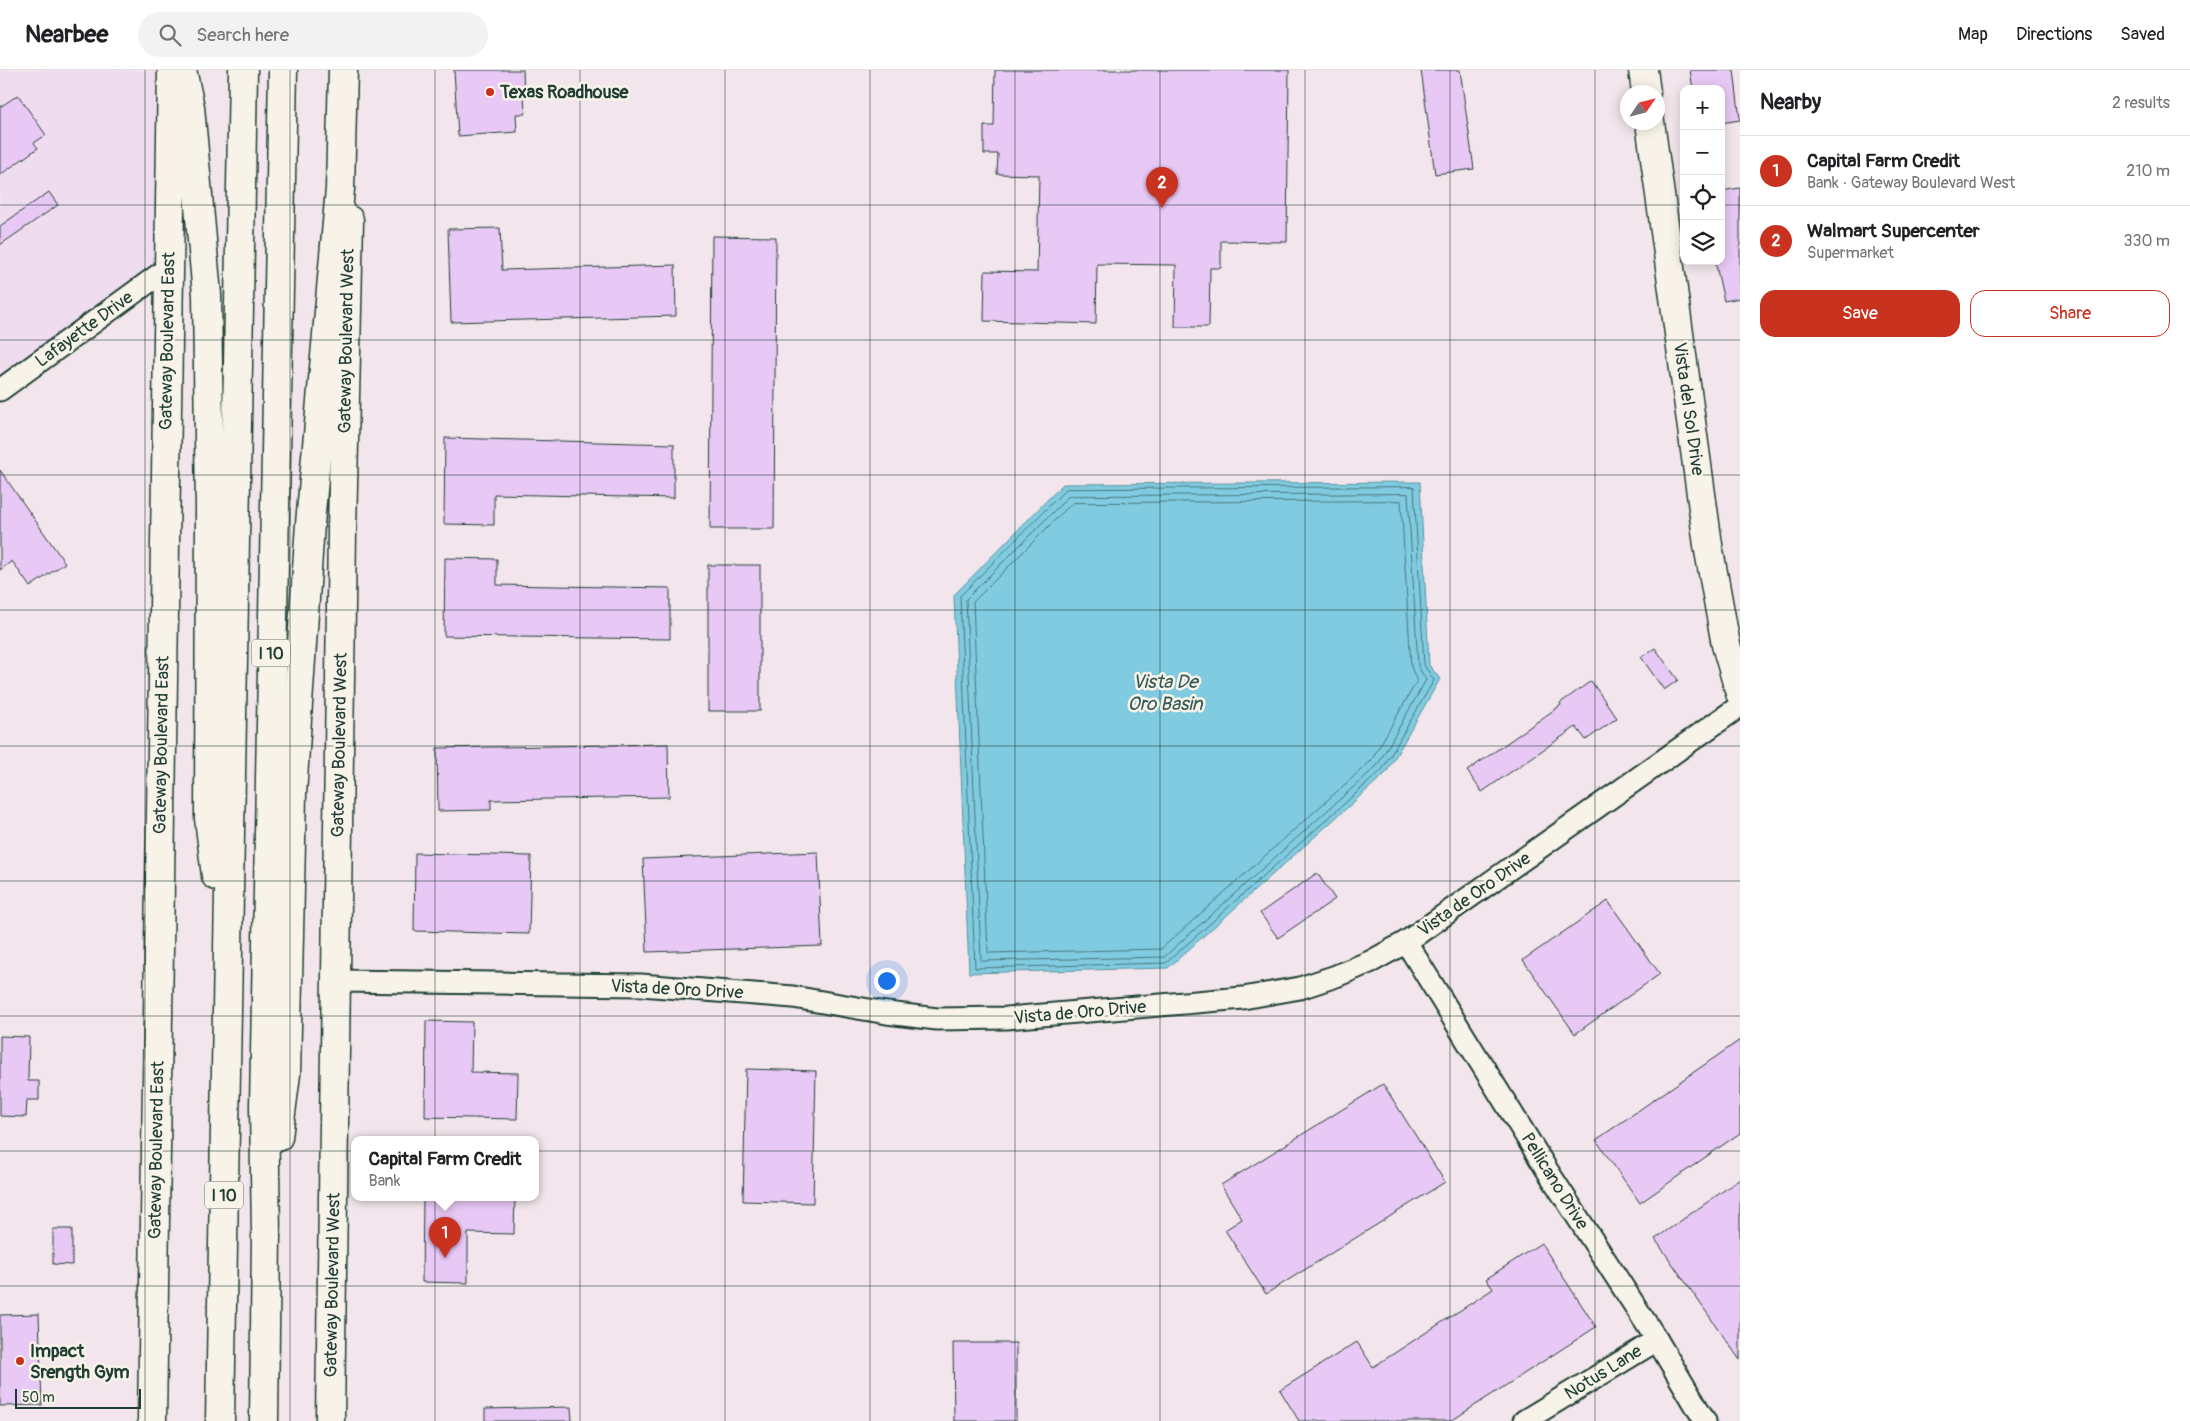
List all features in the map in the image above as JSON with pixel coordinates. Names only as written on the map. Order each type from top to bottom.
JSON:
[{"type":"main road","name":"Gateway Boulevard East","points":[[152,1421],[172,70]]},
{"type":"main road","points":[[182,70],[190,107],[207,295],[210,500],[209,818],[229,969]]},
{"type":"main road","name":"I 10","points":[[220,1421],[243,70]]},
{"type":"main road","name":"I 10","points":[[264,1421],[266,1235],[264,1107],[283,70]]},
{"type":"main road","points":[[266,1235],[286,1074],[292,794],[310,524],[340,189],[343,70]]},
{"type":"main road","name":"Gateway Boulevard West","points":[[330,1421],[342,530],[352,70]]},
{"type":"main road","points":[[1643,70],[1645,85]]},
{"type":"main road","name":"Vista del Sol Drive","points":[[1651,130],[1708,545],[1726,646],[1740,693]]},
{"type":"street","name":"Lafayette Drive","points":[[0,390],[168,268]]},
{"type":"street","name":"Vista de Oro Drive","points":[[337,981],[641,986],[793,997],[887,1013],[937,1019],[1007,1018],[1243,998],[1300,988],[1345,972],[1406,942],[1740,706]]},
{"type":"street","name":"Pellicano Drive","points":[[1406,942],[1547,1170],[1657,1340],[1705,1421]]},
{"type":"street","name":"Notus Lane","points":[[1524,1421],[1657,1340]]},
{"type":"shaded area","points":[[0,70],[157,70],[155,266],[0,382]]},
{"type":"water","name":"Vista De Oro Basin","points":[[1420,482],[1429,665],[1440,679],[1386,773],[1168,968],[969,973],[954,595],[1063,484]]},
{"type":"building","name":"Texas Roadhouse","points":[[454,70],[523,70],[525,114],[516,114],[517,132],[458,136]]},
{"type":"building","points":[[995,70],[1289,70],[1287,242],[1221,241],[1221,268],[1210,268],[1209,327],[1175,327],[1176,265],[1097,264],[1096,324],[984,321],[985,271],[1037,272],[1039,175],[997,174],[998,154],[984,154],[984,126],[994,126]]},
{"type":"building","points":[[1421,70],[1460,70],[1474,169],[1435,174]]},
{"type":"building","points":[[1690,70],[1734,70],[1740,120],[1725,122],[1725,85],[1692,85]]},
{"type":"building","points":[[18,95],[46,135],[34,143],[38,148],[0,175],[0,107]]},
{"type":"building","points":[[1740,188],[1740,298],[1724,301],[1716,265],[1725,265],[1725,190]]},
{"type":"building","points":[[49,192],[58,205],[0,245],[0,226]]},
{"type":"building","points":[[500,228],[502,270],[675,265],[676,316],[451,322],[448,229]]},
{"type":"building","points":[[712,236],[776,237],[774,529],[710,529]]},
{"type":"building","points":[[445,438],[674,444],[674,498],[494,494],[494,525],[444,524]]},
{"type":"building","points":[[0,470],[65,563],[30,587],[12,561],[0,570]]},
{"type":"building","points":[[445,558],[497,559],[497,585],[670,588],[670,639],[444,636]]},
{"type":"building","points":[[708,565],[760,565],[760,711],[708,711]]},
{"type":"building","points":[[1655,648],[1678,680],[1664,690],[1641,657]]},
{"type":"building","points":[[1591,681],[1617,718],[1586,740],[1576,727],[1482,792],[1467,771],[1561,705],[1560,703]]},
{"type":"building","points":[[668,744],[669,797],[491,800],[491,810],[438,811],[437,748]]},
{"type":"building","points":[[818,852],[822,946],[647,952],[643,859]]},
{"type":"building","points":[[415,853],[531,856],[529,934],[414,931]]},
{"type":"building","points":[[1317,873],[1335,899],[1278,938],[1260,913]]},
{"type":"building","points":[[1608,901],[1660,974],[1575,1034],[1523,960]]},
{"type":"building","points":[[426,1021],[472,1022],[471,1072],[518,1073],[517,1119],[425,1117]]},
{"type":"building","points":[[0,1036],[29,1037],[28,1081],[39,1081],[39,1100],[27,1100],[26,1117],[0,1116]]},
{"type":"building","points":[[1740,1040],[1740,1133],[1640,1203],[1596,1140]]},
{"type":"building","points":[[746,1069],[816,1071],[813,1203],[743,1201]]},
{"type":"building","points":[[1383,1084],[1445,1182],[1266,1294],[1225,1230],[1242,1219],[1221,1185]]},
{"type":"building","points":[[1740,1179],[1740,1360],[1655,1239]]},
{"type":"building","points":[[423,1201],[515,1201],[514,1234],[468,1233],[468,1283],[422,1282]]},
{"type":"building","points":[[53,1229],[72,1229],[72,1265],[53,1264]]},
{"type":"building","points":[[1541,1243],[1596,1327],[1451,1421],[1299,1421],[1280,1390],[1357,1342],[1373,1367],[1493,1289],[1486,1279]]},
{"type":"building","name":"Impact Srength Gym","points":[[39,1314],[42,1405],[0,1406],[0,1315]]},
{"type":"building","points":[[953,1343],[1016,1343],[1016,1421],[954,1421]]},
{"type":"building","points":[[571,1407],[572,1421],[485,1421],[485,1409]]},
{"type":"place","name":"Texas Roadhouse","points":[[490,92]]},
{"type":"place","name":"Walmart Supercenter","points":[[1162,208]]},
{"type":"place","name":"Capital Farm Credit","points":[[445,1258]]},
{"type":"place","name":"Impact Srength Gym","points":[[20,1361]]}]
